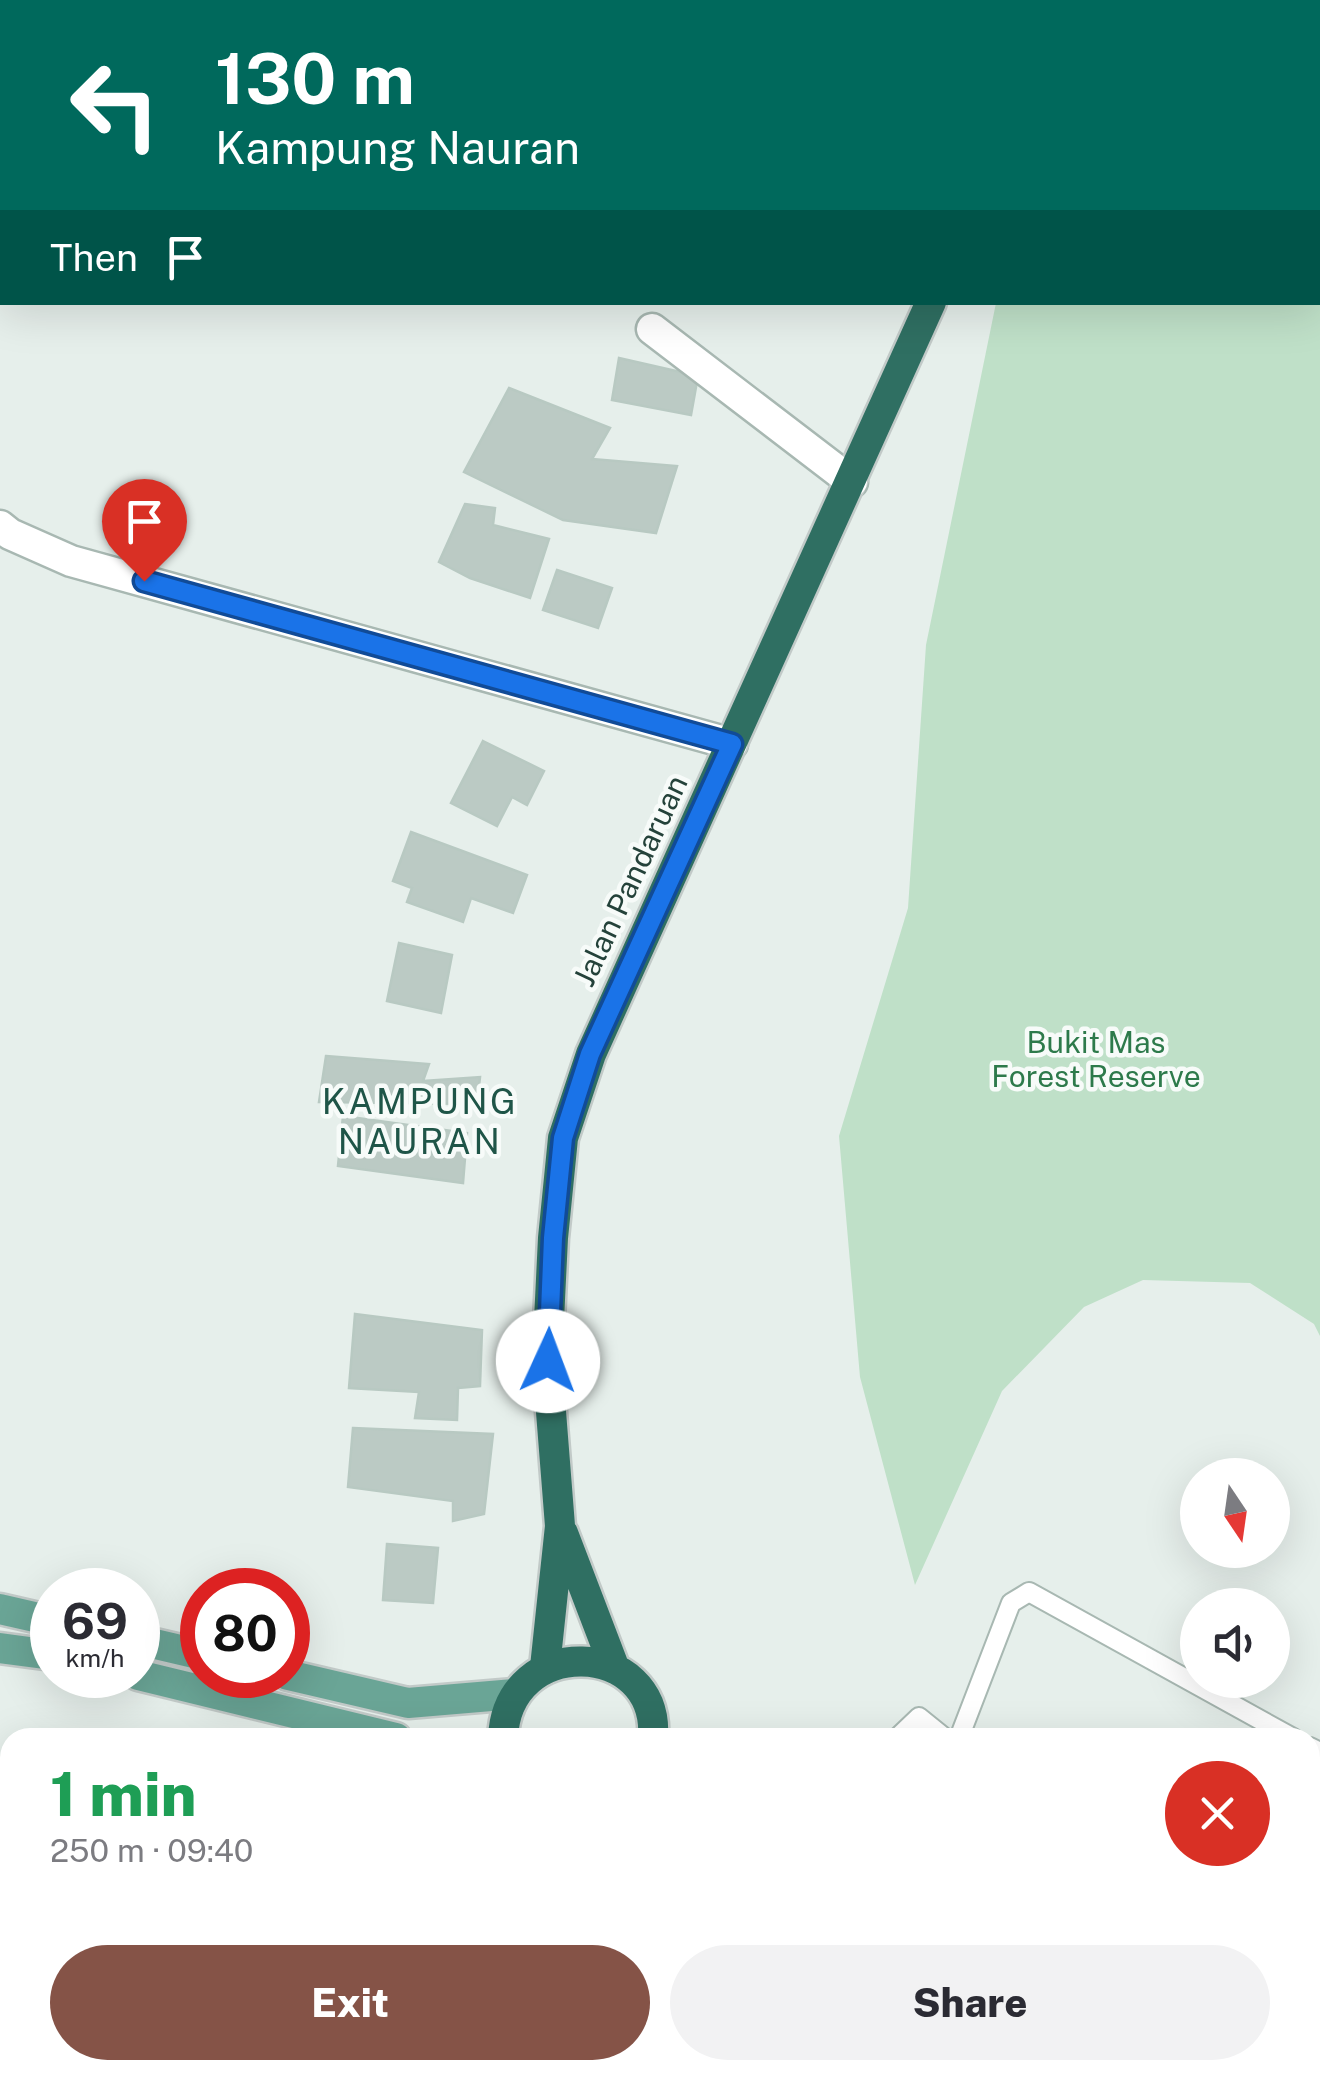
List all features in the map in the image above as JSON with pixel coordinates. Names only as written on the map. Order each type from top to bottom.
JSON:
[{"type":"highway","name":"Jalan Pandaruan","points":[[545,1666],[560,1526],[548,1361],[553,1238],[563,1138],[590,1054],[852,482],[923,308]]},
{"type":"highway","name":"Jalan Pandaruan","points":[[560,1526],[615,1669]]},
{"type":"highway","points":[[504,1728],[514,1694],[545,1666],[568,1660],[592,1660],[615,1669],[634,1683],[671,1728]]},
{"type":"highway","points":[[647,1702],[654,1728]]},
{"type":"main road","points":[[0,1609],[30,1616]]},
{"type":"main road","points":[[0,1648],[30,1652]]},
{"type":"main road","points":[[160,1680],[355,1728]]},
{"type":"main road","points":[[310,1680],[408,1703],[514,1694]]},
{"type":"street","points":[[652,329],[852,482]]},
{"type":"street","points":[[0,526],[71,561],[732,744]]},
{"type":"lane","points":[[963,1728],[1011,1602],[1030,1592],[1276,1728]]},
{"type":"lane","points":[[908,1728],[919,1717],[933,1728]]},
{"type":"green space","name":"Bukit Mas Forest Reserve","points":[[996,305],[1320,305],[1320,1336],[1314,1324],[1250,1283],[1143,1280],[1084,1307],[1002,1391],[915,1585],[860,1377],[839,1136],[908,908],[926,645]]},
{"type":"building","points":[[619,358],[698,376],[691,415],[612,400]]},
{"type":"building","points":[[509,388],[610,428],[592,459],[677,466],[656,533],[563,520],[464,472]]},
{"type":"building","points":[[465,504],[495,508],[493,525],[549,539],[530,598],[470,578],[439,562]]},
{"type":"building","points":[[557,570],[612,588],[598,628],[543,610]]},
{"type":"building","points":[[483,741],[544,771],[527,805],[512,797],[497,826],[451,803]]},
{"type":"building","points":[[411,832],[527,875],[513,913],[471,898],[463,922],[407,902],[412,888],[393,881]]},
{"type":"building","points":[[399,943],[452,955],[441,1013],[387,1001]]},
{"type":"building","points":[[326,1056],[429,1064],[423,1081],[480,1077],[477,1104],[319,1102]]},
{"type":"building","points":[[343,1116],[467,1133],[463,1183],[338,1166]]},
{"type":"building","points":[[355,1314],[482,1330],[480,1386],[458,1388],[457,1420],[415,1418],[419,1392],[349,1388]]},
{"type":"building","points":[[353,1428],[493,1434],[484,1514],[453,1521],[453,1501],[348,1487]]},
{"type":"building","points":[[387,1544],[438,1548],[433,1603],[383,1600]]},
{"type":"district","name":"KAMPUNG NAURAN","points":[[420,1122]]},
{"type":"route","points":[[144,581],[732,744],[590,1054],[563,1138],[553,1238],[548,1361]]}]
